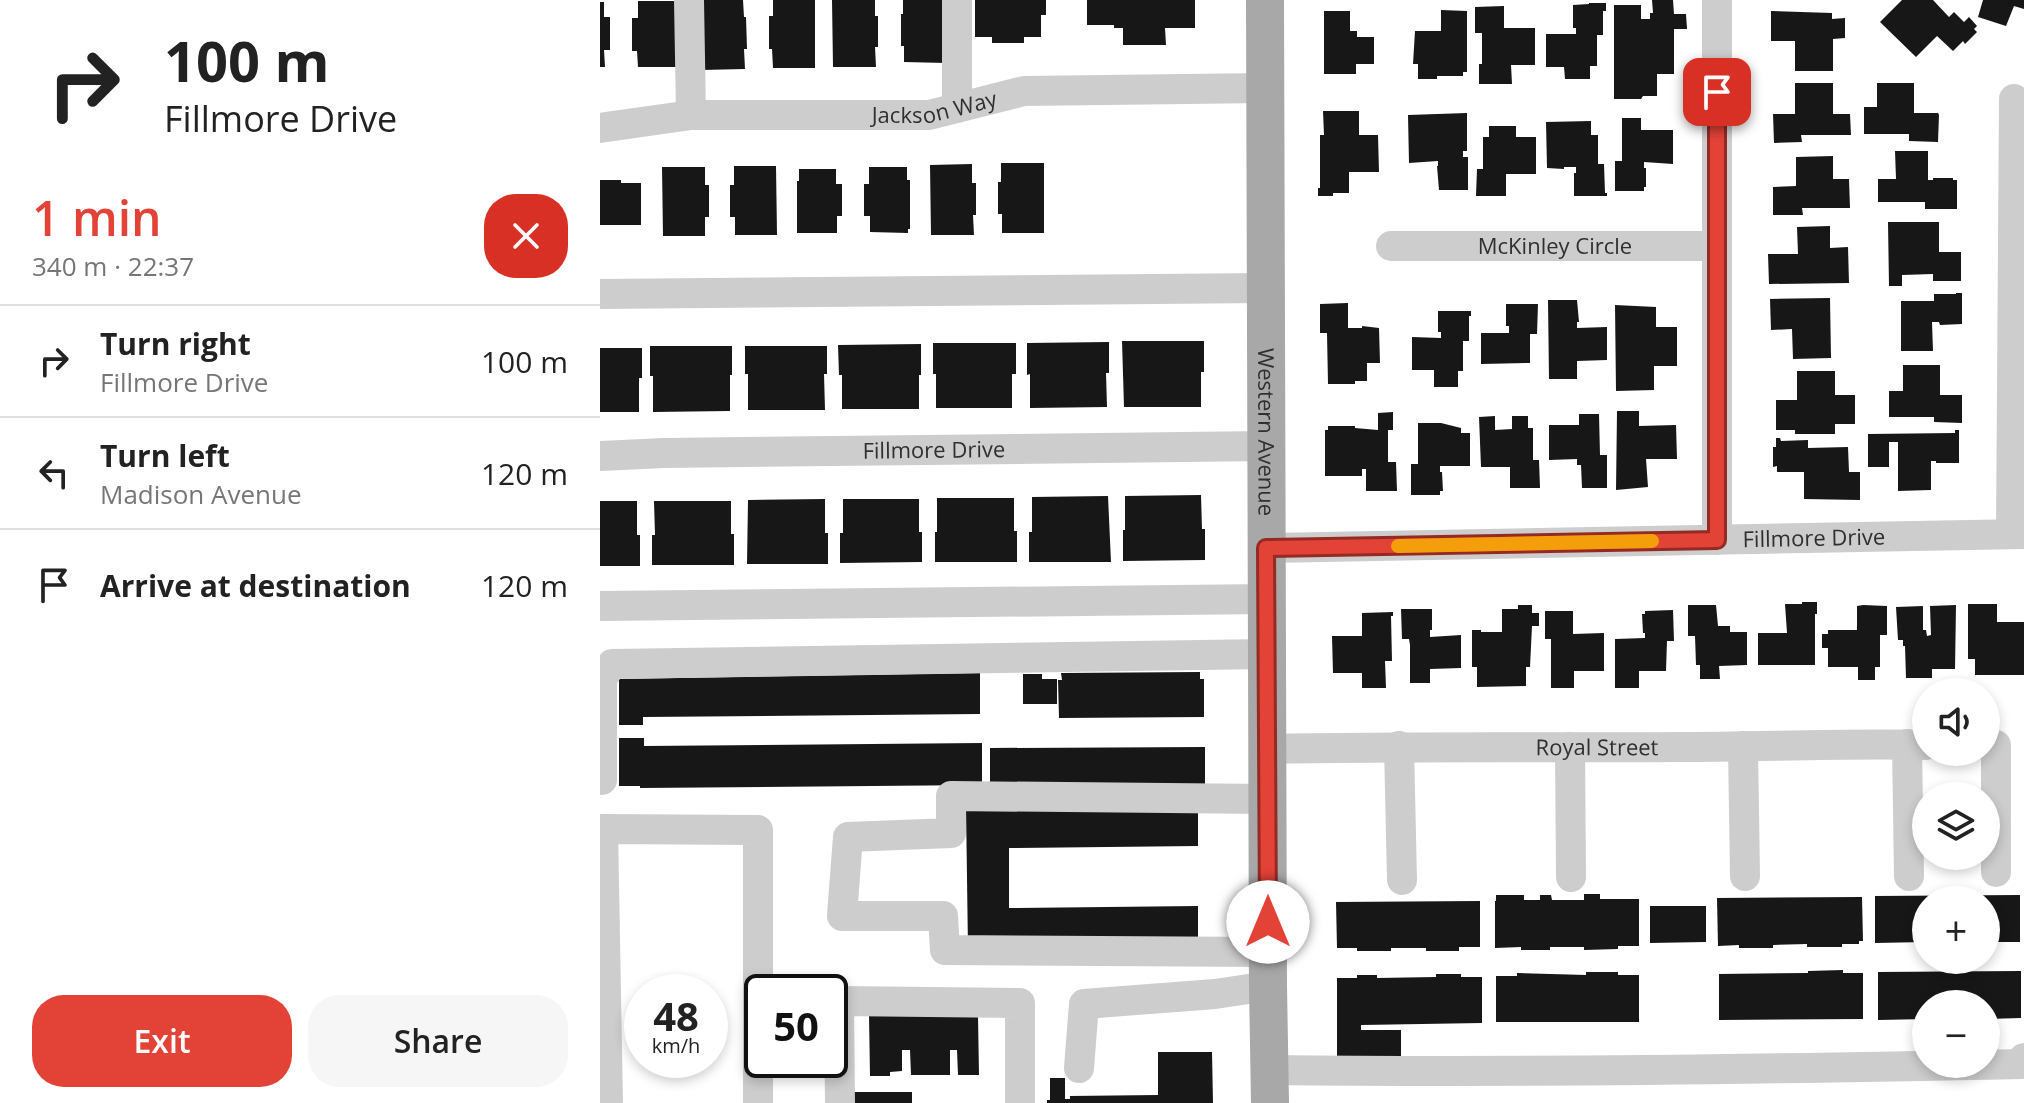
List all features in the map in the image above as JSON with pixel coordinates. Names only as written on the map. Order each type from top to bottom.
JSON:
[{"type":"main road","name":"Western Avenue","points":[[1265,0],[1270,1086]]},
{"type":"street","points":[[689,0],[691,115]]},
{"type":"street","points":[[957,0],[957,108]]},
{"type":"street","points":[[1717,0],[1717,540]]},
{"type":"street","name":"Jackson Way","points":[[600,128],[691,115],[929,115],[1024,91],[1266,88]]},
{"type":"street","points":[[2014,99],[2018,534]]},
{"type":"street","name":"McKinley Circle","points":[[1391,246],[1717,246]]},
{"type":"street","points":[[600,294],[1266,288]]},
{"type":"street","name":"Fillmore Drive","points":[[600,456],[1266,446]]},
{"type":"street","name":"Fillmore Drive","points":[[1266,548],[2018,534]]},
{"type":"street","points":[[600,606],[1267,599]]},
{"type":"street","points":[[602,780],[602,679],[612,664],[1267,654]]},
{"type":"street","name":"Royal Street","points":[[1267,749],[1912,744]]},
{"type":"street","points":[[1399,746],[1402,880]]},
{"type":"street","points":[[1743,746],[1745,876]]},
{"type":"street","points":[[1570,747],[1571,877]]},
{"type":"street","points":[[1909,876],[1915,766]]},
{"type":"street","points":[[1996,766],[1996,872]]},
{"type":"street","points":[[1267,799],[951,796],[951,833],[848,837],[842,916],[943,916],[945,950],[1268,969]]},
{"type":"street","points":[[608,1103],[603,829],[758,830],[758,1103]]},
{"type":"street","points":[[1079,1068],[1084,1004],[1215,994],[1268,969]]},
{"type":"street","points":[[840,1103],[839,1001],[1020,1003],[1020,1103]]},
{"type":"street","points":[[1270,1086],[1388,1071],[2022,1064],[2024,1058]]},
{"type":"building","points":[[700,0],[743,0],[747,49],[744,49],[745,69],[701,70]]},
{"type":"building","points":[[773,0],[815,0],[815,68],[773,68],[772,49],[769,49],[769,16],[773,16]]},
{"type":"building","points":[[832,0],[875,0],[875,16],[878,16],[876,67],[833,67]]},
{"type":"building","points":[[903,0],[947,0],[946,63],[904,62],[904,46],[901,46]]},
{"type":"building","points":[[975,0],[1046,0],[1046,15],[1041,15],[1041,37],[1024,37],[1024,43],[992,43],[992,37],[975,37]]},
{"type":"building","points":[[1087,0],[1195,0],[1195,28],[1165,28],[1166,45],[1123,45],[1123,28],[1087,25]]},
{"type":"building","points":[[1652,0],[1673,0],[1674,14],[1686,14],[1687,29],[1674,29],[1674,74],[1657,74],[1657,96],[1614,99],[1614,5],[1641,5],[1641,19],[1650,19]]},
{"type":"building","points":[[1902,0],[1933,0],[1949,17],[1954,12],[1964,22],[1969,17],[1977,26],[1974,29],[1977,32],[1953,51],[1937,36],[1916,57],[1880,22]]},
{"type":"building","points":[[1983,0],[2024,0],[2024,9],[2014,6],[2006,26],[1978,17]]},
{"type":"building","points":[[638,1],[677,1],[677,67],[638,67],[637,51],[632,51],[632,18],[638,18]]},
{"type":"building","points":[[600,2],[604,2],[604,17],[610,17],[610,50],[604,50],[605,67],[600,67]]},
{"type":"building","points":[[1606,3],[1603,35],[1597,35],[1597,66],[1590,66],[1590,79],[1565,79],[1564,67],[1546,67],[1546,34],[1576,34],[1573,5]]},
{"type":"building","points":[[1504,6],[1504,28],[1535,28],[1535,65],[1511,65],[1512,84],[1479,84],[1482,33],[1475,33],[1475,7]]},
{"type":"building","points":[[1441,10],[1467,11],[1467,72],[1463,72],[1463,76],[1418,79],[1418,64],[1413,64],[1415,31],[1441,31]]},
{"type":"building","points":[[1324,11],[1350,11],[1350,31],[1357,31],[1357,37],[1374,37],[1374,64],[1356,64],[1356,74],[1324,74]]},
{"type":"building","points":[[1771,11],[1832,13],[1832,19],[1845,18],[1845,38],[1833,39],[1833,71],[1795,71],[1795,41],[1771,41]]},
{"type":"building","points":[[1795,83],[1833,83],[1833,114],[1850,114],[1851,135],[1801,135],[1802,142],[1774,143],[1773,114],[1795,114]]},
{"type":"building","points":[[1877,83],[1914,83],[1914,113],[1938,113],[1938,142],[1909,141],[1909,134],[1864,134],[1864,107],[1877,107]]},
{"type":"building","points":[[1323,111],[1359,111],[1359,135],[1378,135],[1379,172],[1349,172],[1349,193],[1318,196],[1320,135],[1324,135]]},
{"type":"building","points":[[1467,113],[1467,151],[1463,151],[1463,157],[1468,157],[1468,190],[1439,190],[1438,161],[1409,163],[1408,115]]},
{"type":"building","points":[[1622,118],[1641,118],[1641,130],[1673,130],[1673,164],[1644,162],[1644,191],[1615,191],[1615,161],[1622,161]]},
{"type":"building","points":[[1591,121],[1591,135],[1598,135],[1598,164],[1604,164],[1607,196],[1574,196],[1576,167],[1547,168],[1546,122]]},
{"type":"building","points":[[1489,126],[1516,126],[1516,137],[1536,137],[1536,174],[1506,174],[1506,196],[1476,196],[1477,169],[1483,169],[1483,137],[1489,137]]},
{"type":"building","points":[[1895,151],[1928,151],[1928,180],[1957,180],[1957,209],[1925,209],[1925,202],[1878,202],[1878,179],[1896,179]]},
{"type":"building","points":[[1833,156],[1833,179],[1849,179],[1850,208],[1802,208],[1803,215],[1773,215],[1773,187],[1796,186],[1796,157]]},
{"type":"building","points":[[1001,163],[1044,163],[1044,233],[1002,233],[1002,214],[998,214]]},
{"type":"building","points":[[972,164],[972,183],[976,183],[974,235],[931,235],[930,165]]},
{"type":"building","points":[[734,166],[776,166],[777,235],[735,235],[735,217],[730,217],[730,185],[734,185]]},
{"type":"building","points":[[662,167],[705,167],[705,185],[709,185],[709,217],[705,217],[705,236],[663,236]]},
{"type":"building","points":[[869,167],[907,167],[907,180],[910,180],[908,233],[870,232],[870,216],[864,216],[864,184],[869,184]]},
{"type":"building","points":[[799,169],[836,169],[836,184],[842,184],[842,216],[837,216],[837,233],[797,233]]},
{"type":"building","points":[[600,180],[641,183],[641,225],[600,225]]},
{"type":"building","points":[[1888,222],[1939,222],[1939,252],[1961,252],[1961,281],[1933,281],[1933,274],[1902,275],[1902,286],[1889,286]]},
{"type":"building","points":[[1830,226],[1830,248],[1848,247],[1849,283],[1769,284],[1768,254],[1798,254],[1797,227]]},
{"type":"building","points":[[1962,293],[1962,324],[1940,325],[1939,322],[1932,322],[1933,351],[1901,351],[1901,301],[1934,301],[1934,294]]},
{"type":"building","points":[[1830,298],[1831,358],[1793,359],[1792,329],[1771,330],[1770,299]]},
{"type":"building","points":[[1548,300],[1577,300],[1577,328],[1607,327],[1607,360],[1577,361],[1577,379],[1549,379]]},
{"type":"building","points":[[1348,303],[1348,328],[1379,328],[1380,363],[1367,363],[1367,381],[1328,384],[1327,333],[1320,333],[1320,304]]},
{"type":"building","points":[[1506,304],[1538,304],[1537,334],[1530,334],[1530,363],[1481,364],[1481,333],[1509,333]]},
{"type":"building","points":[[1615,305],[1656,307],[1656,327],[1677,327],[1677,366],[1654,366],[1654,390],[1616,391]]},
{"type":"building","points":[[1438,311],[1471,311],[1469,341],[1463,341],[1463,371],[1458,371],[1458,387],[1434,387],[1434,370],[1412,370],[1412,337],[1441,338]]},
{"type":"building","points":[[1122,341],[1204,341],[1201,407],[1124,407]]},
{"type":"building","points":[[1109,342],[1107,407],[1030,408],[1027,343]]},
{"type":"building","points":[[933,343],[1016,343],[1012,408],[936,408]]},
{"type":"building","points":[[921,344],[919,409],[842,409],[838,345]]},
{"type":"building","points":[[650,346],[732,346],[730,411],[653,412]]},
{"type":"building","points":[[745,346],[827,346],[825,410],[748,410]]},
{"type":"building","points":[[600,348],[642,348],[639,412],[600,412]]},
{"type":"building","points":[[1903,365],[1940,365],[1940,395],[1962,395],[1962,423],[1934,422],[1934,417],[1889,417],[1889,391],[1903,391]]},
{"type":"building","points":[[1797,371],[1835,371],[1835,395],[1855,395],[1855,424],[1835,424],[1835,434],[1795,434],[1795,430],[1776,430],[1776,400],[1797,400]]},
{"type":"building","points":[[1617,411],[1639,411],[1639,426],[1676,425],[1677,459],[1646,459],[1648,487],[1616,490]]},
{"type":"building","points":[[1393,412],[1393,430],[1388,430],[1388,462],[1396,462],[1397,491],[1366,491],[1366,469],[1362,469],[1362,476],[1325,476],[1325,430],[1328,426],[1378,430],[1378,413]]},
{"type":"building","points":[[1579,414],[1599,414],[1600,455],[1607,455],[1607,488],[1582,488],[1581,465],[1577,465],[1577,459],[1549,460],[1549,425],[1579,425]]},
{"type":"building","points":[[1495,416],[1495,430],[1512,429],[1512,416],[1528,416],[1528,428],[1533,428],[1533,460],[1539,460],[1540,488],[1510,488],[1510,467],[1481,467],[1479,417]]},
{"type":"building","points":[[1418,423],[1441,423],[1461,428],[1461,433],[1470,433],[1470,466],[1440,466],[1443,491],[1440,495],[1411,495],[1411,464],[1418,464]]},
{"type":"building","points":[[1959,430],[1959,463],[1931,461],[1931,490],[1898,491],[1898,442],[1889,442],[1889,467],[1868,467],[1868,434],[1955,433]]},
{"type":"building","points":[[1776,438],[1781,441],[1808,440],[1808,448],[1848,447],[1849,472],[1860,472],[1860,500],[1804,499],[1804,472],[1777,472],[1777,466],[1773,467]]},
{"type":"building","points":[[1201,495],[1205,560],[1123,561],[1125,496]]},
{"type":"building","points":[[1108,496],[1111,562],[1029,562],[1032,497]]},
{"type":"building","points":[[937,498],[1014,498],[1017,562],[935,562]]},
{"type":"building","points":[[825,499],[828,564],[747,564],[748,500]]},
{"type":"building","points":[[843,499],[919,499],[922,562],[840,563]]},
{"type":"building","points":[[600,501],[637,501],[640,566],[600,566]]},
{"type":"building","points":[[654,501],[731,501],[734,565],[652,565]]},
{"type":"building","points":[[1817,602],[1815,665],[1758,665],[1758,633],[1787,633],[1785,604]]},
{"type":"building","points":[[1968,604],[1997,604],[1997,622],[2024,622],[2024,675],[1975,675],[1975,659],[1968,659]]},
{"type":"building","points":[[1518,605],[1532,605],[1532,613],[1539,613],[1539,626],[1532,626],[1526,686],[1477,687],[1477,667],[1472,667],[1472,630],[1502,632],[1502,609],[1518,609]]},
{"type":"building","points":[[1688,605],[1716,605],[1718,626],[1730,626],[1730,632],[1747,632],[1747,665],[1719,666],[1720,679],[1700,679],[1695,636],[1688,636]]},
{"type":"building","points":[[1956,605],[1955,669],[1932,669],[1932,678],[1906,678],[1905,646],[1903,640],[1898,640],[1896,607],[1923,606],[1923,630],[1926,630],[1927,636],[1931,635],[1930,606]]},
{"type":"building","points":[[1857,606],[1887,606],[1887,635],[1880,635],[1880,667],[1875,667],[1875,680],[1858,680],[1858,667],[1828,667],[1828,648],[1822,648],[1822,634],[1828,634],[1828,630],[1857,630]]},
{"type":"building","points":[[1401,609],[1432,609],[1430,637],[1461,635],[1461,668],[1430,669],[1430,683],[1410,683],[1410,645],[1409,639],[1402,639]]},
{"type":"building","points":[[1673,610],[1674,641],[1667,641],[1666,671],[1639,671],[1639,688],[1615,688],[1615,639],[1645,638],[1642,614],[1645,611]]},
{"type":"building","points":[[1545,611],[1573,611],[1573,634],[1604,633],[1604,671],[1574,671],[1574,688],[1551,688],[1551,639],[1545,639]]},
{"type":"building","points":[[1393,612],[1392,661],[1385,661],[1386,688],[1362,688],[1362,673],[1333,673],[1332,636],[1362,636],[1362,613]]},
{"type":"building","points":[[1200,672],[1200,679],[1204,679],[1204,717],[1059,718],[1058,680],[1062,680],[1061,673]]},
{"type":"building","points":[[980,673],[980,714],[643,717],[643,725],[619,725],[619,679]]},
{"type":"building","points":[[1023,674],[1042,674],[1042,679],[1057,679],[1057,704],[1023,704]]},
{"type":"building","points":[[619,738],[644,738],[644,746],[982,743],[982,785],[619,786]]},
{"type":"building","points":[[1205,747],[1205,787],[990,788],[990,748]]},
{"type":"building","points":[[1198,804],[1198,846],[1009,848],[1009,908],[1198,906],[1198,949],[968,950],[966,806]]},
{"type":"building","points":[[1584,894],[1600,894],[1600,899],[1639,899],[1639,946],[1584,950],[1584,947],[1550,947],[1550,950],[1495,948],[1496,895],[1524,895],[1524,900],[1540,900],[1540,895],[1551,895],[1552,900],[1584,900]]},
{"type":"building","points":[[2000,895],[2020,895],[2020,942],[2000,942]]},
{"type":"building","points":[[1875,896],[1912,896],[1912,942],[1875,943]]},
{"type":"building","points":[[1862,897],[1863,941],[1859,944],[1842,944],[1842,947],[1773,945],[1773,948],[1718,946],[1717,898]]},
{"type":"building","points":[[1480,901],[1480,947],[1459,947],[1459,951],[1391,948],[1391,951],[1357,951],[1357,948],[1337,948],[1336,902]]},
{"type":"building","points":[[1650,906],[1706,906],[1706,942],[1650,943]]},
{"type":"building","points":[[1843,970],[1843,973],[1863,973],[1863,1019],[1719,1020],[1719,974]]},
{"type":"building","points":[[2000,971],[2021,971],[2021,1018],[2000,1019],[2000,990],[1912,990],[1912,1019],[1878,1020],[1878,972],[2000,974]]},
{"type":"building","points":[[1586,972],[1639,975],[1639,1022],[1496,1022],[1496,976],[1517,976],[1517,973],[1586,975]]},
{"type":"building","points":[[1436,974],[1482,977],[1482,1023],[1361,1025],[1361,1030],[1401,1030],[1401,1059],[1337,1060],[1337,978],[1357,978],[1357,975],[1377,975],[1377,978],[1436,977]]},
{"type":"building","points":[[869,1015],[978,1016],[979,1075],[958,1075],[957,1050],[950,1050],[950,1075],[911,1075],[910,1050],[902,1050],[902,1071],[890,1072],[890,1076],[870,1076]]},
{"type":"building","points":[[1158,1052],[1212,1052],[1213,1103],[1047,1103],[1050,1100],[1050,1078],[1065,1078],[1065,1099],[1070,1099],[1070,1096],[1158,1095]]},
{"type":"building","points":[[850,1092],[912,1092],[912,1103],[850,1103]]},
{"type":"slow traffic","points":[[1398,546],[1652,541]]},
{"type":"route","points":[[1268,922],[1266,548],[1717,540],[1717,92]]}]
